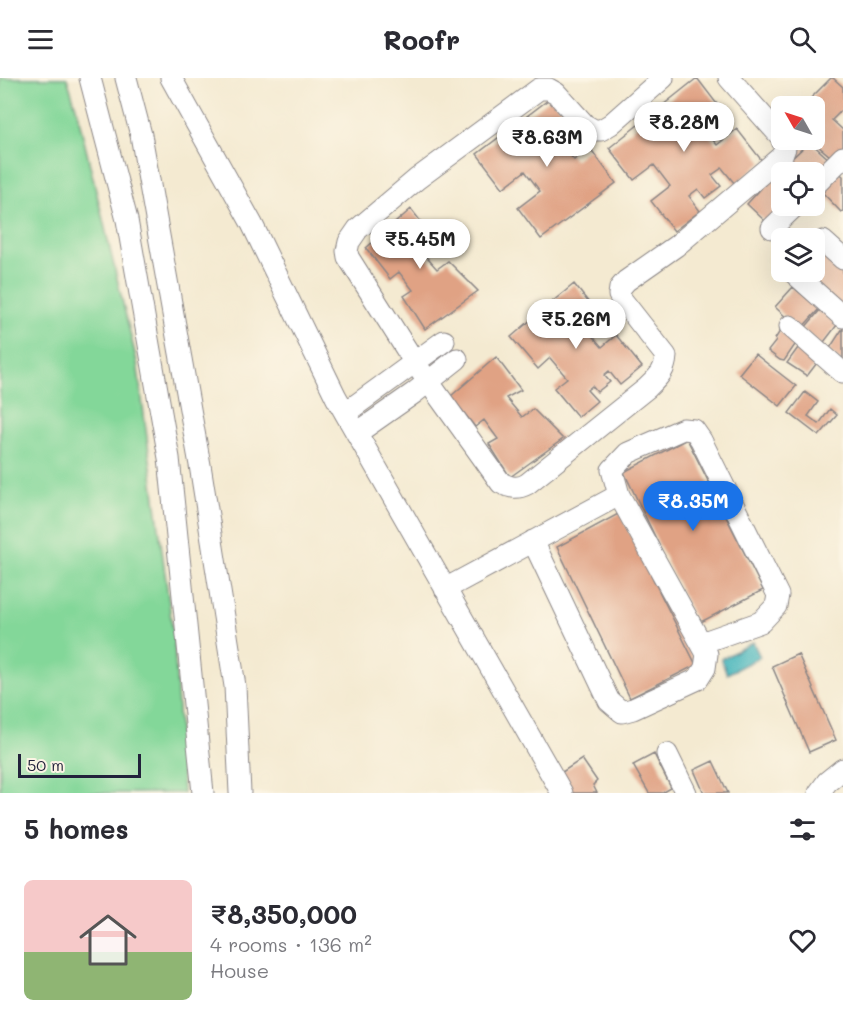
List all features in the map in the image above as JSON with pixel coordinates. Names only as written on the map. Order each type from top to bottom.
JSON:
[{"type":"street","points":[[90,78],[127,220],[169,458],[203,793]]},
{"type":"street","points":[[126,78],[141,135],[203,489],[234,686],[240,793]]},
{"type":"street","points":[[171,78],[252,224],[345,413],[562,793]]},
{"type":"street","points":[[663,78],[611,124],[601,130],[594,130],[585,125],[556,93],[549,89],[539,89],[417,179],[358,229],[350,242],[348,257],[415,363],[501,483],[516,488],[527,484],[657,378],[666,366],[666,356],[621,300],[620,288],[676,246],[782,156],[784,150]]},
{"type":"street","points":[[739,83],[771,117]]},
{"type":"street","points":[[739,83],[771,125]]},
{"type":"street","points":[[825,175],[843,157]]},
{"type":"street","points":[[771,228],[784,216]]},
{"type":"street","points":[[825,243],[843,259]]},
{"type":"street","points":[[804,282],[843,317]]},
{"type":"street","points":[[790,326],[843,371],[841,378],[843,381]]},
{"type":"street","points":[[345,413],[444,341]]},
{"type":"street","points":[[357,433],[457,359]]},
{"type":"street","points":[[533,541],[609,701],[622,712],[698,679],[705,668],[707,654],[620,495],[612,470],[628,453],[683,429],[694,430],[778,595],[776,606],[761,622],[701,643]]},
{"type":"street","points":[[446,589],[620,495]]},
{"type":"street","points":[[667,754],[686,793]]},
{"type":"street","points":[[819,793],[827,782],[843,769]]},
{"type":"green space","points":[[0,78],[67,78],[76,107],[137,362],[174,641],[183,793],[0,793]]},
{"type":"water","points":[[753,642],[760,657],[727,674],[721,659]]},
{"type":"building","points":[[697,78],[720,108],[700,124],[717,145],[737,129],[763,162],[735,184],[722,168],[712,175],[721,186],[705,198],[698,189],[689,196],[700,211],[674,231],[651,201],[670,186],[654,165],[634,180],[609,148]]},
{"type":"building","points":[[831,78],[843,87],[843,109],[832,120],[843,130],[843,154],[836,161],[823,150],[825,150],[825,96],[813,96]]},
{"type":"building","points":[[552,97],[575,129],[559,141],[574,160],[590,148],[616,183],[541,239],[518,208],[540,191],[525,171],[503,188],[477,154]]},
{"type":"building","points":[[801,150],[819,150],[833,163],[825,167],[825,162],[788,162]]},
{"type":"building","points":[[839,173],[843,176],[843,211],[841,212],[825,195],[825,189]]},
{"type":"building","points":[[771,178],[771,216],[774,216],[768,224],[747,204]]},
{"type":"building","points":[[411,209],[436,241],[420,250],[437,269],[448,261],[478,291],[425,329],[404,296],[413,290],[399,272],[390,279],[366,248]]},
{"type":"building","points":[[825,249],[843,268],[843,311],[813,282],[825,282]]},
{"type":"building","points":[[574,284],[601,318],[587,330],[602,347],[616,335],[642,367],[620,385],[609,371],[604,375],[610,382],[597,392],[592,386],[587,390],[597,401],[578,417],[554,388],[567,378],[550,358],[538,369],[511,337],[532,319],[537,325],[559,308],[553,301]]},
{"type":"building","points":[[793,287],[819,309],[800,330],[775,307]]},
{"type":"building","points":[[821,309],[837,325],[821,346],[803,330]]},
{"type":"building","points":[[843,328],[843,363],[828,351]]},
{"type":"building","points":[[780,331],[797,342],[784,361],[768,351]]},
{"type":"building","points":[[803,341],[820,359],[807,376],[787,363]]},
{"type":"building","points":[[755,354],[796,386],[780,406],[739,374]]},
{"type":"building","points":[[496,357],[521,390],[506,398],[522,417],[533,409],[563,439],[510,477],[489,444],[498,439],[484,420],[475,427],[451,396]]},
{"type":"building","points":[[805,392],[818,402],[808,416],[819,424],[830,409],[837,415],[819,436],[789,413]]},
{"type":"building","points":[[687,439],[763,590],[697,624],[624,472]]},
{"type":"building","points":[[620,513],[696,665],[630,698],[557,547]]},
{"type":"building","points":[[798,654],[836,740],[809,752],[772,666]]},
{"type":"building","points":[[654,754],[671,788],[664,793],[649,793],[633,765]]},
{"type":"building","points":[[582,759],[597,781],[593,785],[597,793],[571,793],[559,774]]},
{"type":"building","points":[[713,761],[728,793],[704,793],[694,770]]}]
